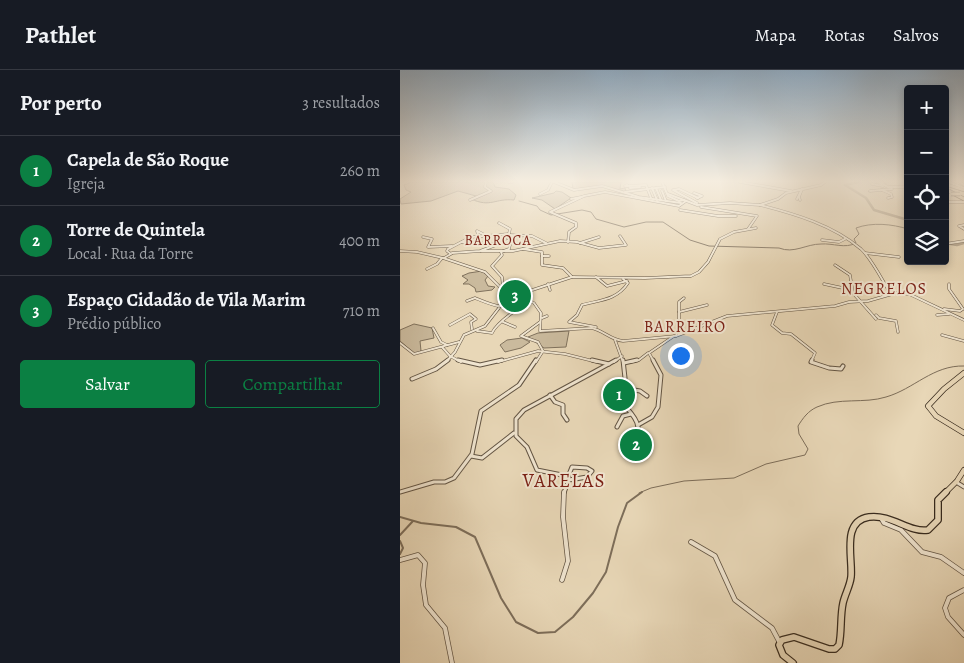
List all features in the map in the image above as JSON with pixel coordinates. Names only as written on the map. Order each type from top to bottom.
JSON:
[{"type":"main road","points":[[964,373],[944,389],[928,406],[936,416],[964,433]]},
{"type":"main road","points":[[793,663],[783,654],[780,643],[782,640],[794,637],[828,649],[837,648],[840,641],[844,601],[851,574],[849,561],[851,531],[855,523],[862,518],[881,517],[898,520],[920,530],[927,530],[938,520],[938,500],[956,482],[964,470]]},
{"type":"street","points":[[555,210],[550,212],[552,215],[572,220],[576,224],[569,232],[568,242]]},
{"type":"street","points":[[680,210],[718,216],[736,216]]},
{"type":"street","points":[[721,210],[758,216],[748,230]]},
{"type":"street","points":[[777,210],[797,215],[832,230],[865,253],[877,276],[890,292]]},
{"type":"street","points":[[499,223],[510,229],[508,238],[510,240],[510,247],[501,252]]},
{"type":"street","points":[[964,225],[959,226],[964,229]]},
{"type":"street","points":[[520,294],[572,277],[622,278],[694,275],[708,262],[718,240],[723,236],[756,228]]},
{"type":"street","points":[[450,253],[447,251],[460,242],[483,234],[533,236],[546,244]]},
{"type":"street","points":[[427,268],[438,263],[450,253],[501,252],[540,244],[568,242],[599,248],[626,245],[620,236]]},
{"type":"street","points":[[423,237],[429,237],[432,240],[428,247],[454,246]]},
{"type":"street","points":[[580,244],[599,237]]},
{"type":"street","points":[[482,251],[510,240]]},
{"type":"street","points":[[822,240],[840,242],[844,240]]},
{"type":"street","points":[[949,244],[964,241]]},
{"type":"street","points":[[460,242],[496,244]]},
{"type":"street","points":[[535,250],[540,244]]},
{"type":"street","points":[[478,248],[482,251]]},
{"type":"street","points":[[521,249],[542,252],[542,265],[565,269],[572,277]]},
{"type":"street","points":[[400,251],[423,252],[487,273],[504,289],[520,294],[538,306],[542,320],[538,329],[542,332],[584,327],[600,330]]},
{"type":"street","points":[[501,252],[502,256],[492,266],[502,277],[504,289]]},
{"type":"street","points":[[865,253],[899,257]]},
{"type":"street","points":[[542,256],[549,256]]},
{"type":"street","points":[[835,265],[850,275],[852,290],[861,302],[879,318],[896,321],[898,332]]},
{"type":"street","points":[[596,277],[606,286],[627,281]]},
{"type":"street","points":[[622,278],[627,281]]},
{"type":"street","points":[[627,281],[628,283],[621,294],[602,302],[582,305],[577,315],[569,322],[571,324],[592,326],[615,340],[624,341],[676,336]]},
{"type":"street","points":[[548,284],[550,290]]},
{"type":"street","points":[[824,284],[852,290]]},
{"type":"street","points":[[941,309],[960,311],[964,309],[949,289],[949,284]]},
{"type":"street","points":[[624,363],[640,359],[676,336],[722,317],[870,301],[890,292],[909,294],[964,320]]},
{"type":"street","points":[[412,379],[432,372],[451,356],[465,334],[472,330],[491,334],[495,326],[503,322],[516,310],[510,306],[510,301],[507,298],[516,293]]},
{"type":"street","points":[[467,301],[474,298],[499,308],[510,306],[527,298]]},
{"type":"street","points":[[676,336],[679,324],[680,301],[684,298]]},
{"type":"street","points":[[679,312],[707,305]]},
{"type":"street","points":[[477,331],[490,322],[492,316],[499,308]]},
{"type":"street","points":[[868,309],[876,319]]},
{"type":"street","points":[[777,312],[772,325],[776,326],[782,333],[791,334],[798,342],[815,353],[811,362],[829,368],[840,369],[843,366]]},
{"type":"street","points":[[450,325],[470,314],[476,319],[471,322],[472,330]]},
{"type":"street","points":[[937,315],[950,314]]},
{"type":"street","points":[[543,352],[538,342],[521,336],[547,316]]},
{"type":"street","points":[[503,322],[515,327]]},
{"type":"street","points":[[433,328],[437,332],[440,342],[447,345]]},
{"type":"street","points":[[942,335],[964,341]]},
{"type":"street","points":[[615,340],[624,363],[625,378],[622,403],[638,424],[640,435],[632,444]]},
{"type":"street","points":[[400,343],[414,354],[459,342]]},
{"type":"street","points":[[442,347],[459,361],[483,365],[522,354],[543,352],[609,364]]},
{"type":"street","points":[[400,492],[435,482],[443,483],[450,480],[470,456],[482,410],[518,386],[543,352]]},
{"type":"street","points":[[638,424],[650,418],[656,412],[661,377],[658,368],[649,356],[650,352]]},
{"type":"street","points":[[562,580],[569,558],[563,517],[564,491],[568,479],[572,467],[592,471],[591,474],[585,477],[568,479],[538,471],[528,448],[516,437],[516,419],[521,412],[622,356]]},
{"type":"street","points":[[623,388],[640,391],[647,396]]},
{"type":"street","points":[[550,395],[556,402],[563,405],[563,413],[567,420]]},
{"type":"street","points":[[610,406],[622,403]]},
{"type":"street","points":[[642,420],[656,412]]},
{"type":"street","points":[[617,427],[623,416],[631,414]]},
{"type":"street","points":[[470,456],[479,459],[484,457],[515,432]]},
{"type":"street","points":[[956,482],[964,487]]},
{"type":"street","points":[[881,517],[884,523],[901,530],[922,552],[941,557],[964,573]]},
{"type":"street","points":[[691,542],[714,555],[721,565],[735,600],[772,628],[780,643]]},
{"type":"street","points":[[400,560],[417,555],[425,563],[423,585],[426,603],[429,610],[444,627],[452,663]]},
{"type":"street","points":[[964,590],[948,598],[945,608],[948,617],[964,635]]},
{"type":"shaded area","points":[[482,271],[488,276],[485,280],[488,286],[495,287],[492,290],[476,292],[475,288],[469,284],[463,284],[468,280],[462,276]]},
{"type":"shaded area","points":[[414,324],[432,328],[434,338],[420,341],[421,351],[415,354],[400,341],[400,330]]},
{"type":"shaded area","points":[[569,331],[566,347],[544,348],[528,337],[538,333]]},
{"type":"shaded area","points":[[522,338],[530,342],[521,348],[505,352],[500,345],[507,340]]},
{"type":"waterway","points":[[540,210],[551,215],[582,210],[591,212],[596,219],[624,227],[646,222],[663,222],[690,240],[709,246],[779,248],[784,250],[816,244],[852,245],[856,243],[854,239],[859,234],[856,228],[862,226],[882,224],[904,228]]},
{"type":"waterway","points":[[874,210],[904,219]]},
{"type":"waterway","points":[[949,244],[957,245],[964,243]]},
{"type":"waterway","points":[[639,493],[651,488],[684,481],[734,478],[766,464],[805,455],[808,449],[799,434],[798,426],[806,415],[814,409],[834,402],[886,397],[906,389],[943,369],[964,366]]},
{"type":"waterway","points":[[400,517],[421,523],[456,527],[475,537],[501,598],[516,622],[538,633],[555,632],[573,617],[593,593],[606,572],[618,527],[627,503],[642,492]]},
{"type":"waterway","points":[[400,535],[413,521]]},
{"type":"waterway","points":[[400,541],[403,548],[400,554]]},
{"type":"place","name":"Espaço Cidadão de Vila Marim","points":[[515,296]]},
{"type":"place","name":"Capela de São Roque","points":[[619,395]]},
{"type":"place","name":"Torre de Quintela","points":[[636,445]]},
{"type":"district","name":"BARROCA","points":[[498,240]]},
{"type":"district","name":"NEGRELOS","points":[[884,289]]},
{"type":"district","name":"BARREIRO","points":[[685,327]]},
{"type":"district","name":"VARELAS","points":[[564,481]]}]
